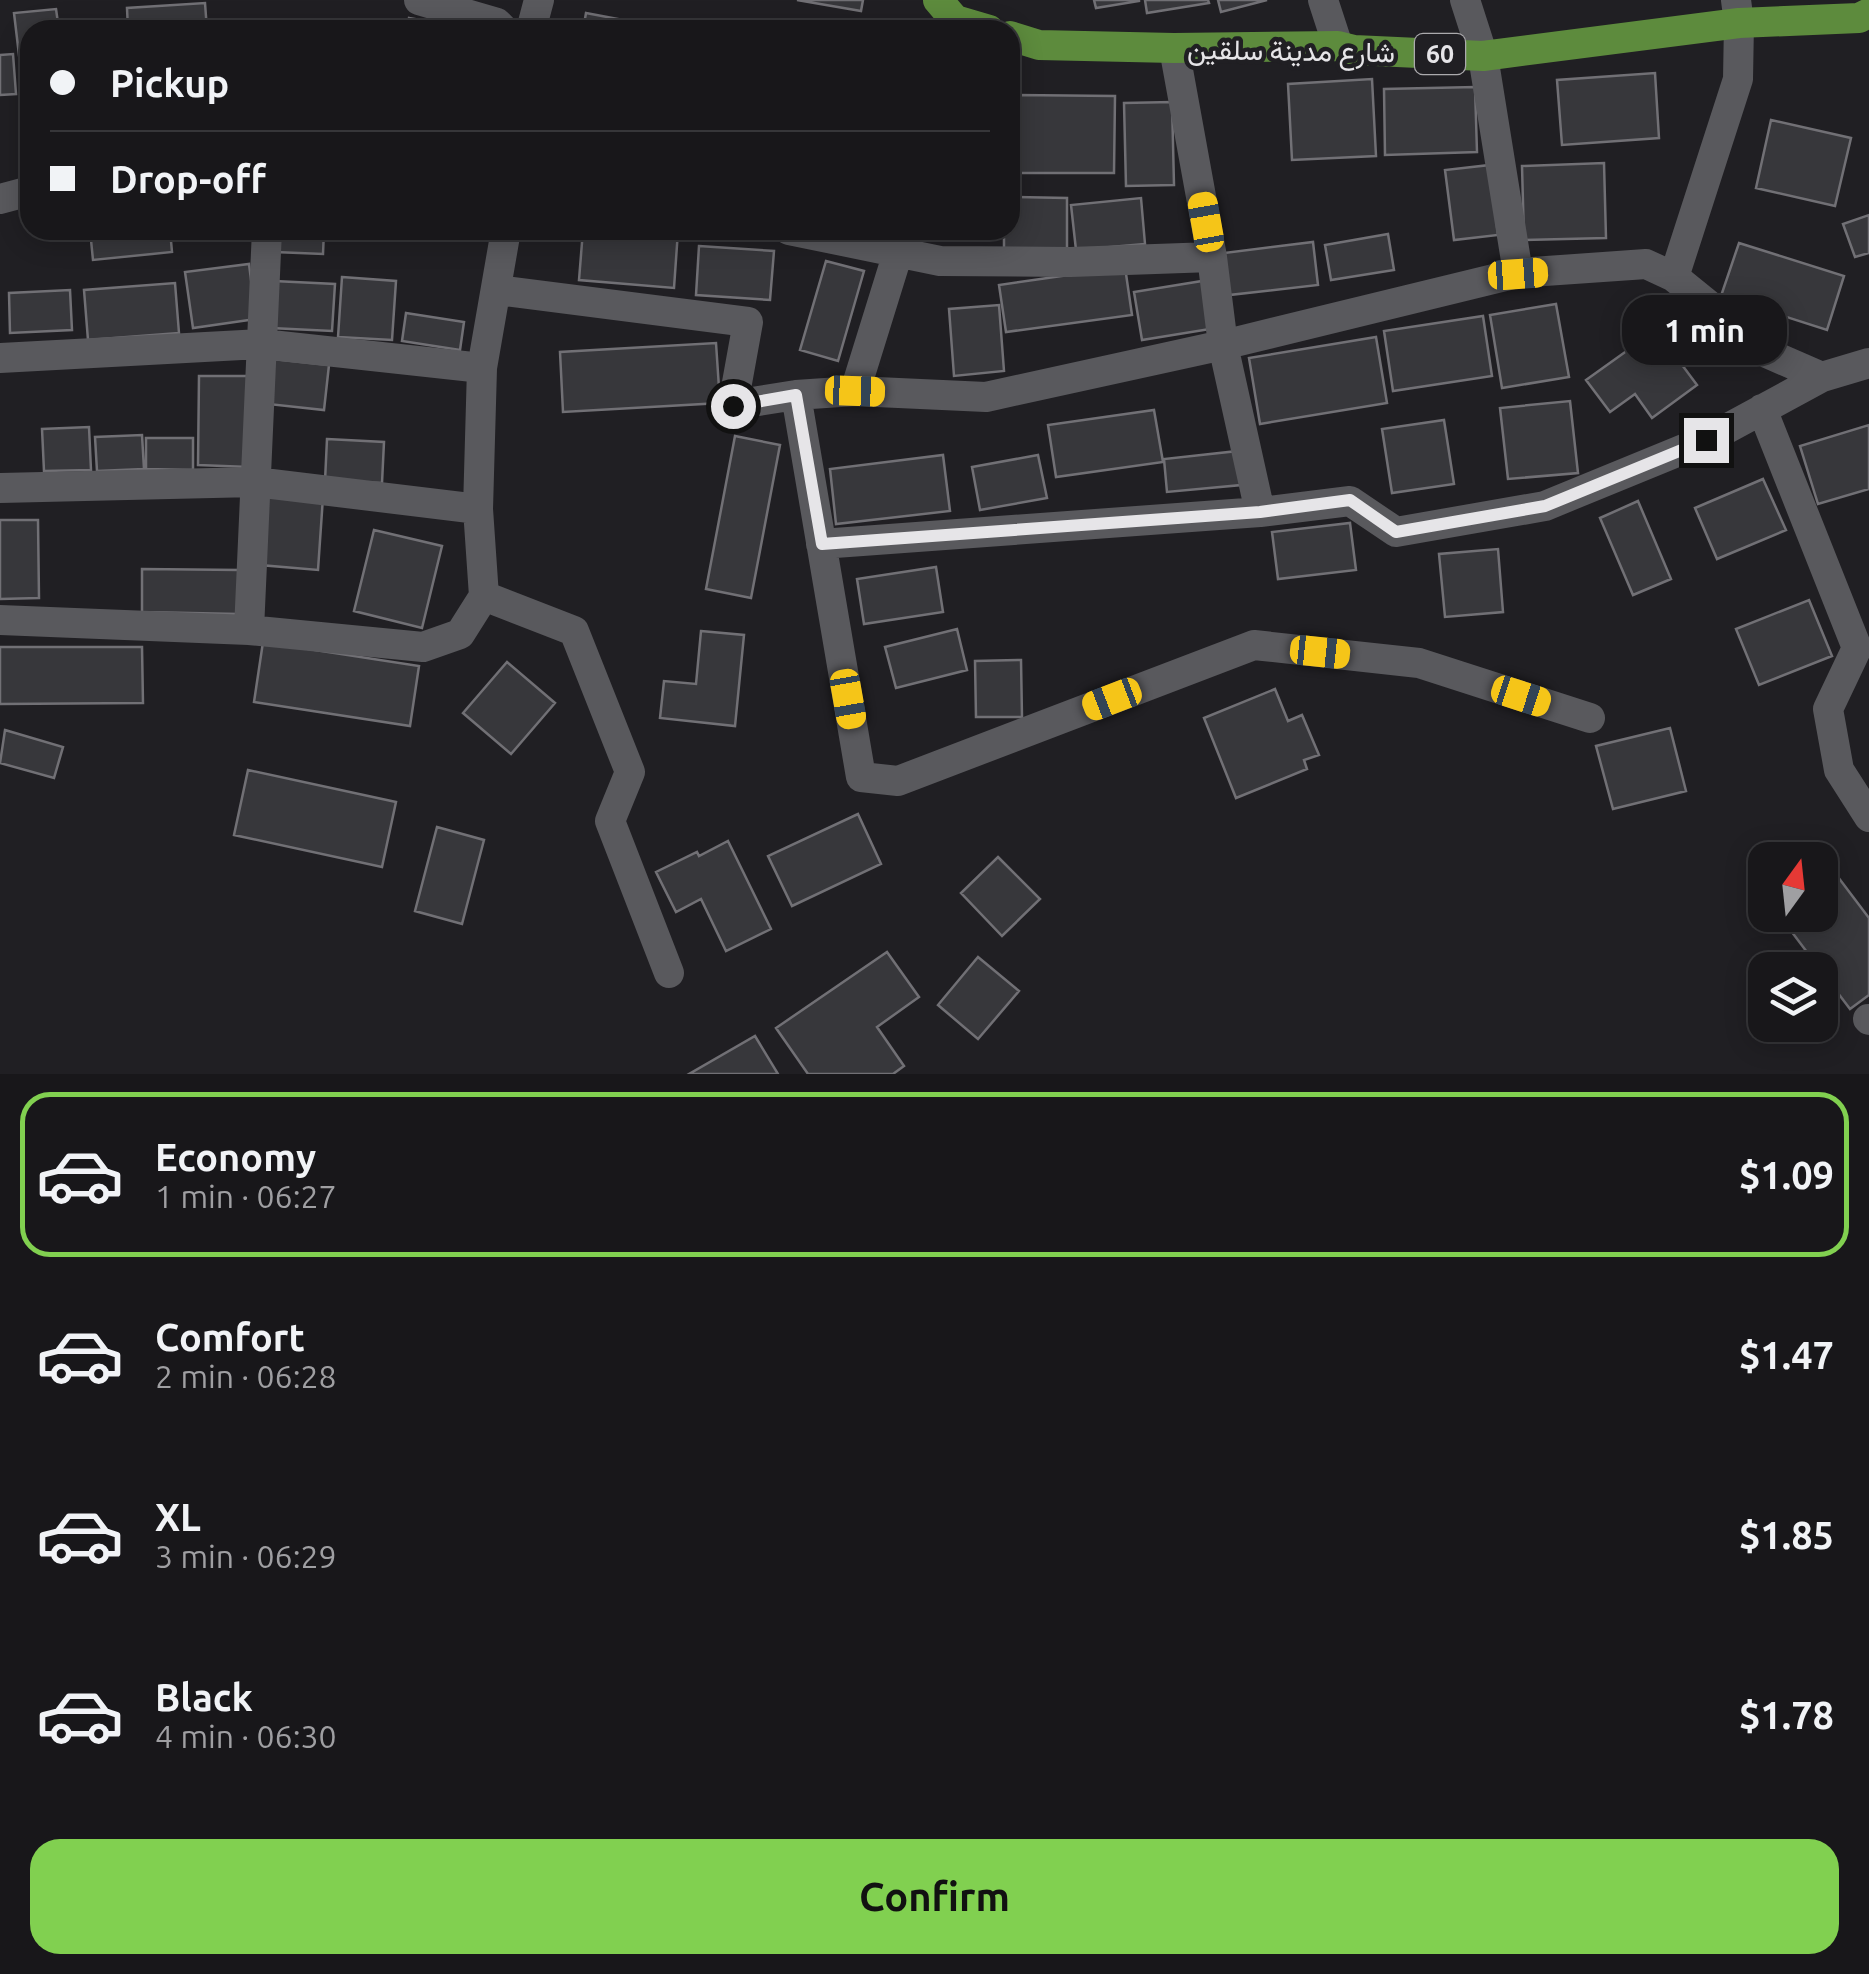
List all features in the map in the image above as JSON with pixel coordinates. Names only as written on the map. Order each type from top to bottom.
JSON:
[{"type":"main road","points":[[938,0],[955,20]]},
{"type":"main road","name":"شارع مدينة سلقين","points":[[1020,39],[1039,45],[1338,46],[1483,56],[1738,12],[1866,22]]},
{"type":"street","points":[[419,0],[487,20]]},
{"type":"street","points":[[1324,0],[1338,46]]},
{"type":"street","points":[[1465,0],[1483,56],[1518,274]]},
{"type":"street","points":[[1674,277],[1738,79],[1738,12]]},
{"type":"street","points":[[1174,48],[1224,344],[1260,512]]},
{"type":"street","points":[[249,630],[267,240]]},
{"type":"street","points":[[0,620],[249,630],[423,647],[460,634],[484,596],[478,509],[482,368],[504,240]]},
{"type":"street","points":[[855,391],[901,242],[958,262],[1212,257]]},
{"type":"street","points":[[497,290],[748,322],[733,406],[796,395],[855,391],[986,396],[1518,274],[1646,264],[1674,277],[1769,354],[1822,377]]},
{"type":"street","points":[[0,358],[262,344],[482,368]]},
{"type":"street","points":[[822,544],[1260,512],[1350,500],[1396,532],[1545,506],[1706,440],[1822,377],[1869,363]]},
{"type":"street","points":[[796,395],[861,777],[898,781],[1254,644],[1419,663],[1590,718]]},
{"type":"street","points":[[1762,409],[1857,648],[1828,709],[1839,770],[1869,817]]},
{"type":"street","points":[[0,488],[255,482],[478,509]]},
{"type":"street","points":[[484,596],[574,631],[630,772],[610,821],[670,974]]},
{"type":"building","points":[[797,0],[863,0],[861,11]]},
{"type":"building","points":[[1094,0],[1139,0],[1139,1],[1096,8]]},
{"type":"building","points":[[1145,0],[1208,0],[1209,3],[1147,13]]},
{"type":"building","points":[[1218,0],[1267,0],[1221,12]]},
{"type":"building","points":[[205,3],[206,20],[128,20],[127,8]]},
{"type":"building","points":[[56,9],[58,20],[20,20],[20,64],[14,13]]},
{"type":"building","points":[[586,13],[623,20],[585,20]]},
{"type":"building","points":[[13,54],[16,94],[0,95],[0,55]]},
{"type":"building","points":[[1655,73],[1659,138],[1562,145],[1557,80]]},
{"type":"building","points":[[1372,79],[1376,156],[1292,160],[1288,84]]},
{"type":"building","points":[[1475,87],[1477,152],[1385,155],[1384,89]]},
{"type":"building","points":[[1020,95],[1115,96],[1114,173],[1020,173]]},
{"type":"building","points":[[1172,102],[1174,185],[1126,186],[1124,103]]},
{"type":"building","points":[[1771,120],[1851,138],[1835,206],[1756,188]]},
{"type":"building","points":[[1604,163],[1606,238],[1524,240],[1522,166]]},
{"type":"building","points":[[1490,165],[1498,235],[1454,240],[1445,170]]},
{"type":"building","points":[[1020,197],[1067,198],[1067,249],[1004,248],[1004,240],[1020,240]]},
{"type":"building","points":[[1141,198],[1145,244],[1076,250],[1071,205]]},
{"type":"building","points":[[1869,215],[1869,253],[1855,257],[1843,224]]},
{"type":"building","points":[[1388,234],[1394,270],[1331,280],[1325,245]]},
{"type":"building","points":[[91,240],[171,240],[172,252],[93,260]]},
{"type":"building","points":[[276,240],[324,240],[323,254],[275,252]]},
{"type":"building","points":[[582,240],[677,240],[674,288],[579,280]]},
{"type":"building","points":[[1313,242],[1318,285],[1229,295],[1224,253]]},
{"type":"building","points":[[1739,243],[1844,276],[1827,330],[1721,296]]},
{"type":"building","points":[[699,246],[774,251],[770,300],[696,295]]},
{"type":"building","points":[[826,261],[864,271],[838,361],[800,350]]},
{"type":"building","points":[[249,264],[256,319],[193,328],[185,272]]},
{"type":"building","points":[[1125,267],[1132,315],[1006,332],[999,285]]},
{"type":"building","points":[[342,277],[396,281],[392,340],[338,337]]},
{"type":"building","points":[[274,281],[335,284],[332,331],[271,328]]},
{"type":"building","points":[[1202,281],[1210,329],[1142,340],[1134,292]]},
{"type":"building","points":[[175,283],[179,333],[88,340],[84,290]]},
{"type":"building","points":[[70,290],[72,330],[10,333],[9,293]]},
{"type":"building","points":[[1556,304],[1569,377],[1502,388],[1490,315]]},
{"type":"building","points":[[999,305],[1004,371],[954,376],[949,309]]},
{"type":"building","points":[[406,313],[464,322],[460,350],[402,341]]},
{"type":"building","points":[[1483,316],[1492,376],[1393,391],[1384,331]]},
{"type":"building","points":[[1656,330],[1697,385],[1652,418],[1635,394],[1610,412],[1586,380]]},
{"type":"building","points":[[1376,337],[1387,403],[1260,424],[1249,358]]},
{"type":"building","points":[[716,343],[720,403],[563,412],[560,352]]},
{"type":"building","points":[[273,359],[329,365],[324,410],[268,404]]},
{"type":"building","points":[[199,376],[250,376],[249,467],[198,465]]},
{"type":"building","points":[[1570,401],[1578,473],[1508,479],[1500,408]]},
{"type":"building","points":[[1154,410],[1163,462],[1056,477],[1048,425]]},
{"type":"building","points":[[1444,420],[1454,484],[1392,493],[1382,429]]},
{"type":"building","points":[[1869,425],[1869,489],[1818,504],[1800,446]]},
{"type":"building","points":[[89,427],[91,470],[44,471],[42,429]]},
{"type":"building","points":[[142,435],[144,469],[97,471],[95,437]]},
{"type":"building","points":[[735,436],[780,445],[751,598],[706,589]]},
{"type":"building","points":[[146,438],[193,438],[193,470],[146,469]]},
{"type":"building","points":[[327,439],[384,442],[382,483],[325,481]]},
{"type":"building","points":[[1238,451],[1241,485],[1167,492],[1164,459]]},
{"type":"building","points":[[943,455],[950,511],[836,524],[830,469]]},
{"type":"building","points":[[1038,455],[1047,498],[980,510],[972,467]]},
{"type":"building","points":[[1763,479],[1786,530],[1717,559],[1695,508]]},
{"type":"building","points":[[265,493],[323,497],[318,570],[260,565]]},
{"type":"building","points":[[1638,501],[1671,579],[1633,595],[1600,518]]},
{"type":"building","points":[[0,520],[38,520],[39,598],[0,599]]},
{"type":"building","points":[[1350,523],[1356,570],[1278,579],[1272,532]]},
{"type":"building","points":[[374,530],[442,546],[422,628],[354,611]]},
{"type":"building","points":[[1498,549],[1503,612],[1445,617],[1439,554]]},
{"type":"building","points":[[936,567],[943,612],[864,624],[857,579]]},
{"type":"building","points":[[142,569],[240,570],[239,614],[142,612]]},
{"type":"building","points":[[1809,600],[1832,656],[1759,685],[1736,629]]},
{"type":"building","points":[[957,629],[967,670],[896,688],[885,647]]},
{"type":"building","points":[[701,631],[744,635],[735,726],[660,718],[664,681],[696,684]]},
{"type":"building","points":[[263,642],[419,666],[410,726],[254,702]]},
{"type":"building","points":[[0,647],[142,647],[143,703],[0,704]]},
{"type":"building","points":[[1021,660],[1022,717],[976,717],[975,661]]},
{"type":"building","points":[[507,662],[555,703],[511,754],[463,713]]},
{"type":"building","points":[[1275,689],[1288,721],[1302,715],[1319,755],[1304,760],[1307,769],[1236,798],[1204,718]]},
{"type":"building","points":[[1670,728],[1686,791],[1613,809],[1596,746]]},
{"type":"building","points":[[5,730],[63,747],[54,778],[0,763]]},
{"type":"building","points":[[248,770],[396,802],[382,867],[234,835]]},
{"type":"building","points":[[858,814],[881,864],[792,906],[768,856]]},
{"type":"building","points":[[437,827],[484,840],[462,924],[415,911]]},
{"type":"building","points":[[728,841],[771,929],[726,951],[701,899],[676,912],[656,872]]},
{"type":"building","points":[[998,857],[1040,899],[1002,936],[961,893]]},
{"type":"building","points":[[1838,877],[1869,918],[1869,995],[1850,1009],[1838,993],[1838,952],[1807,952],[1792,932],[1838,932]]},
{"type":"building","points":[[887,952],[919,997],[877,1027],[904,1066],[893,1074],[808,1074],[776,1028]]},
{"type":"building","points":[[978,957],[1019,991],[978,1039],[938,1005]]},
{"type":"building","points":[[755,1036],[778,1074],[689,1074]]},
{"type":"route","points":[[733,406],[796,395],[822,544],[1260,512],[1350,500],[1396,532],[1545,506],[1706,440]]}]
